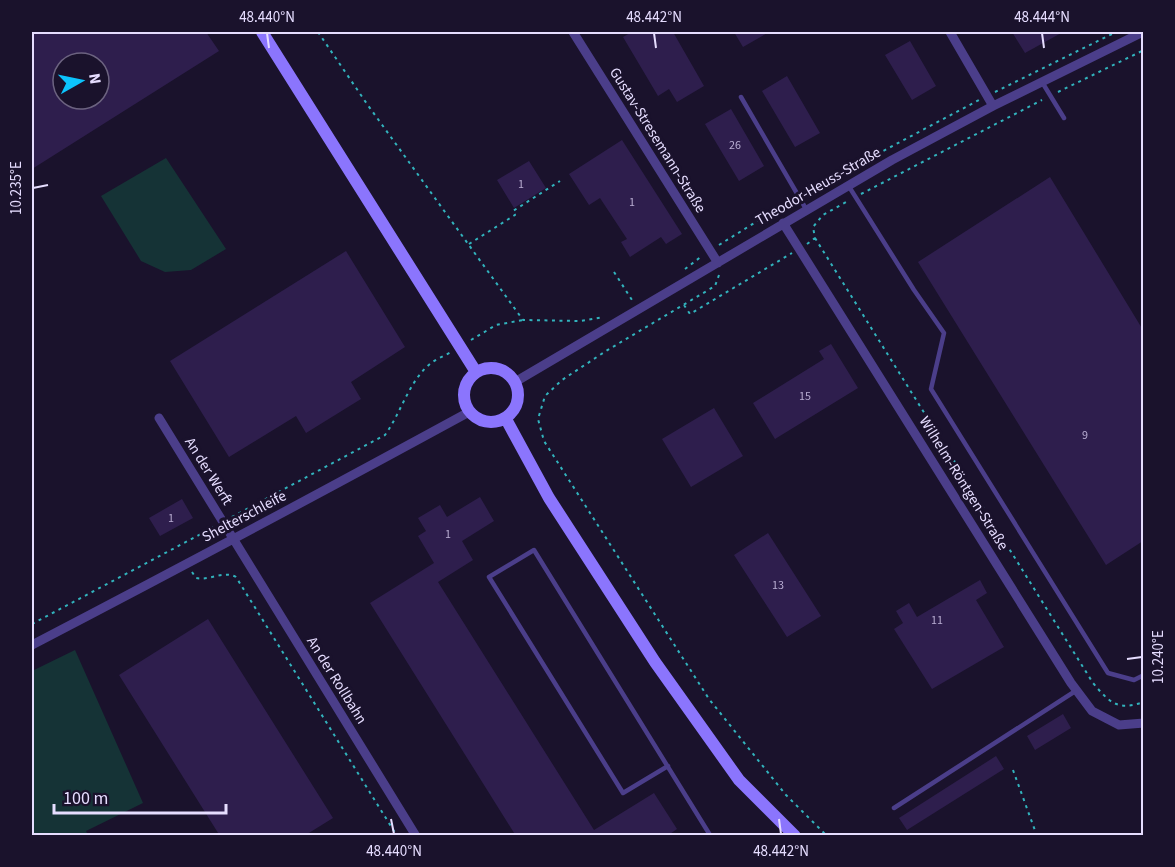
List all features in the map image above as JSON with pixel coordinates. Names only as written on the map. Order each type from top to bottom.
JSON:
[{"type":"main road","points":[[262,32],[476,372]]},
{"type":"main road","points":[[494,368],[502,370],[515,382],[518,402],[513,412],[506,418],[496,422],[486,422],[477,419],[469,412],[464,402],[464,390],[468,380],[476,372],[494,368]]},
{"type":"main road","points":[[506,418],[549,498],[655,662],[740,780],[795,836]]},
{"type":"street","name":"Gustav-Stresemann-Straße","points":[[573,32],[718,263]]},
{"type":"street","points":[[950,32],[993,106]]},
{"type":"street","name":"Theodor-Heuss-Straße","points":[[515,382],[848,185],[993,106],[1143,32]]},
{"type":"street","name":"Wilhelm-Röntgen-Straße","points":[[783,223],[1092,711],[1119,725],[1143,723]]},
{"type":"street","name":"Shelterschleife","points":[[32,645],[233,540],[469,412]]},
{"type":"street","name":"An der Werft","points":[[159,418],[233,540]]},
{"type":"street","name":"An der Rollbahn","points":[[233,540],[416,836]]},
{"type":"lane","points":[[1042,82],[1064,118]]},
{"type":"lane","points":[[741,97],[806,209]]},
{"type":"lane","points":[[848,185],[944,333],[931,389],[1108,673],[1134,680],[1143,675]]},
{"type":"lane","points":[[668,766],[623,793],[489,577],[534,550],[668,766],[709,836]]},
{"type":"lane","points":[[894,808],[1077,690]]},
{"type":"path","points":[[318,32],[367,104],[524,320]]},
{"type":"path","points":[[1143,50],[856,197],[823,215],[813,227],[815,238],[1093,683],[1108,701],[1127,707],[1143,702]]},
{"type":"path","points":[[469,244],[515,215],[513,210],[560,181]]},
{"type":"path","points":[[684,305],[690,314],[815,238]]},
{"type":"path","points":[[718,263],[720,272],[715,286],[562,380],[545,396],[538,419],[544,441],[709,699],[786,795],[827,836]]},
{"type":"path","points":[[614,272],[633,303]]},
{"type":"path","points":[[471,340],[496,325],[524,320],[581,321],[612,314]]},
{"type":"path","points":[[629,316],[639,331]]},
{"type":"path","points":[[32,624],[385,435],[395,421],[412,386],[429,364],[451,352]]},
{"type":"path","points":[[177,546],[196,578],[202,580],[229,574],[236,577],[397,836]]},
{"type":"path","points":[[1012,770],[1037,836]]},
{"type":"green space","points":[[166,158],[226,249],[191,270],[165,272],[141,261],[101,196]]},
{"type":"green space","points":[[75,650],[143,803],[86,831],[88,835],[32,835],[32,671]]},
{"type":"building","points":[[32,32],[206,32],[219,51],[32,169]]},
{"type":"building","points":[[632,32],[673,32],[704,86],[677,102],[669,89],[658,96],[623,37]]},
{"type":"building","points":[[734,32],[769,32],[743,47]]},
{"type":"building","points":[[1012,32],[1063,32],[1025,53]]},
{"type":"building","points":[[910,41],[936,86],[912,100],[885,55]]},
{"type":"building","points":[[787,76],[820,133],[795,147],[762,91]]},
{"type":"building","points":[[731,109],[764,166],[739,181],[705,124]]},
{"type":"building","points":[[622,140],[682,234],[666,244],[661,237],[630,257],[621,242],[627,239],[600,198],[589,205],[569,174]]},
{"type":"building","points":[[529,161],[546,188],[514,208],[497,180]]},
{"type":"building","points":[[1050,177],[1143,330],[1143,541],[1106,565],[918,262]]},
{"type":"building","points":[[346,251],[405,347],[351,382],[361,399],[306,433],[296,416],[229,457],[170,361]]},
{"type":"building","points":[[831,344],[858,388],[775,439],[753,403],[824,359],[819,351]]},
{"type":"building","points":[[714,408],[743,456],[691,487],[662,439]]},
{"type":"building","points":[[480,497],[494,521],[462,541],[473,560],[438,582],[594,830],[654,793],[677,829],[667,836],[516,836],[370,603],[434,563],[418,536],[426,531],[418,518],[440,505],[447,517]]},
{"type":"building","points":[[182,499],[193,518],[160,536],[149,518]]},
{"type":"building","points":[[768,533],[821,616],[787,637],[734,555]]},
{"type":"building","points":[[980,580],[987,593],[976,600],[1004,647],[932,689],[894,629],[903,623],[896,611],[909,603],[917,617]]},
{"type":"building","points":[[208,619],[333,818],[304,836],[220,836],[119,675]]},
{"type":"building","points":[[1063,714],[1071,728],[1035,750],[1027,736]]},
{"type":"building","points":[[996,756],[1004,769],[907,830],[899,818]]}]
